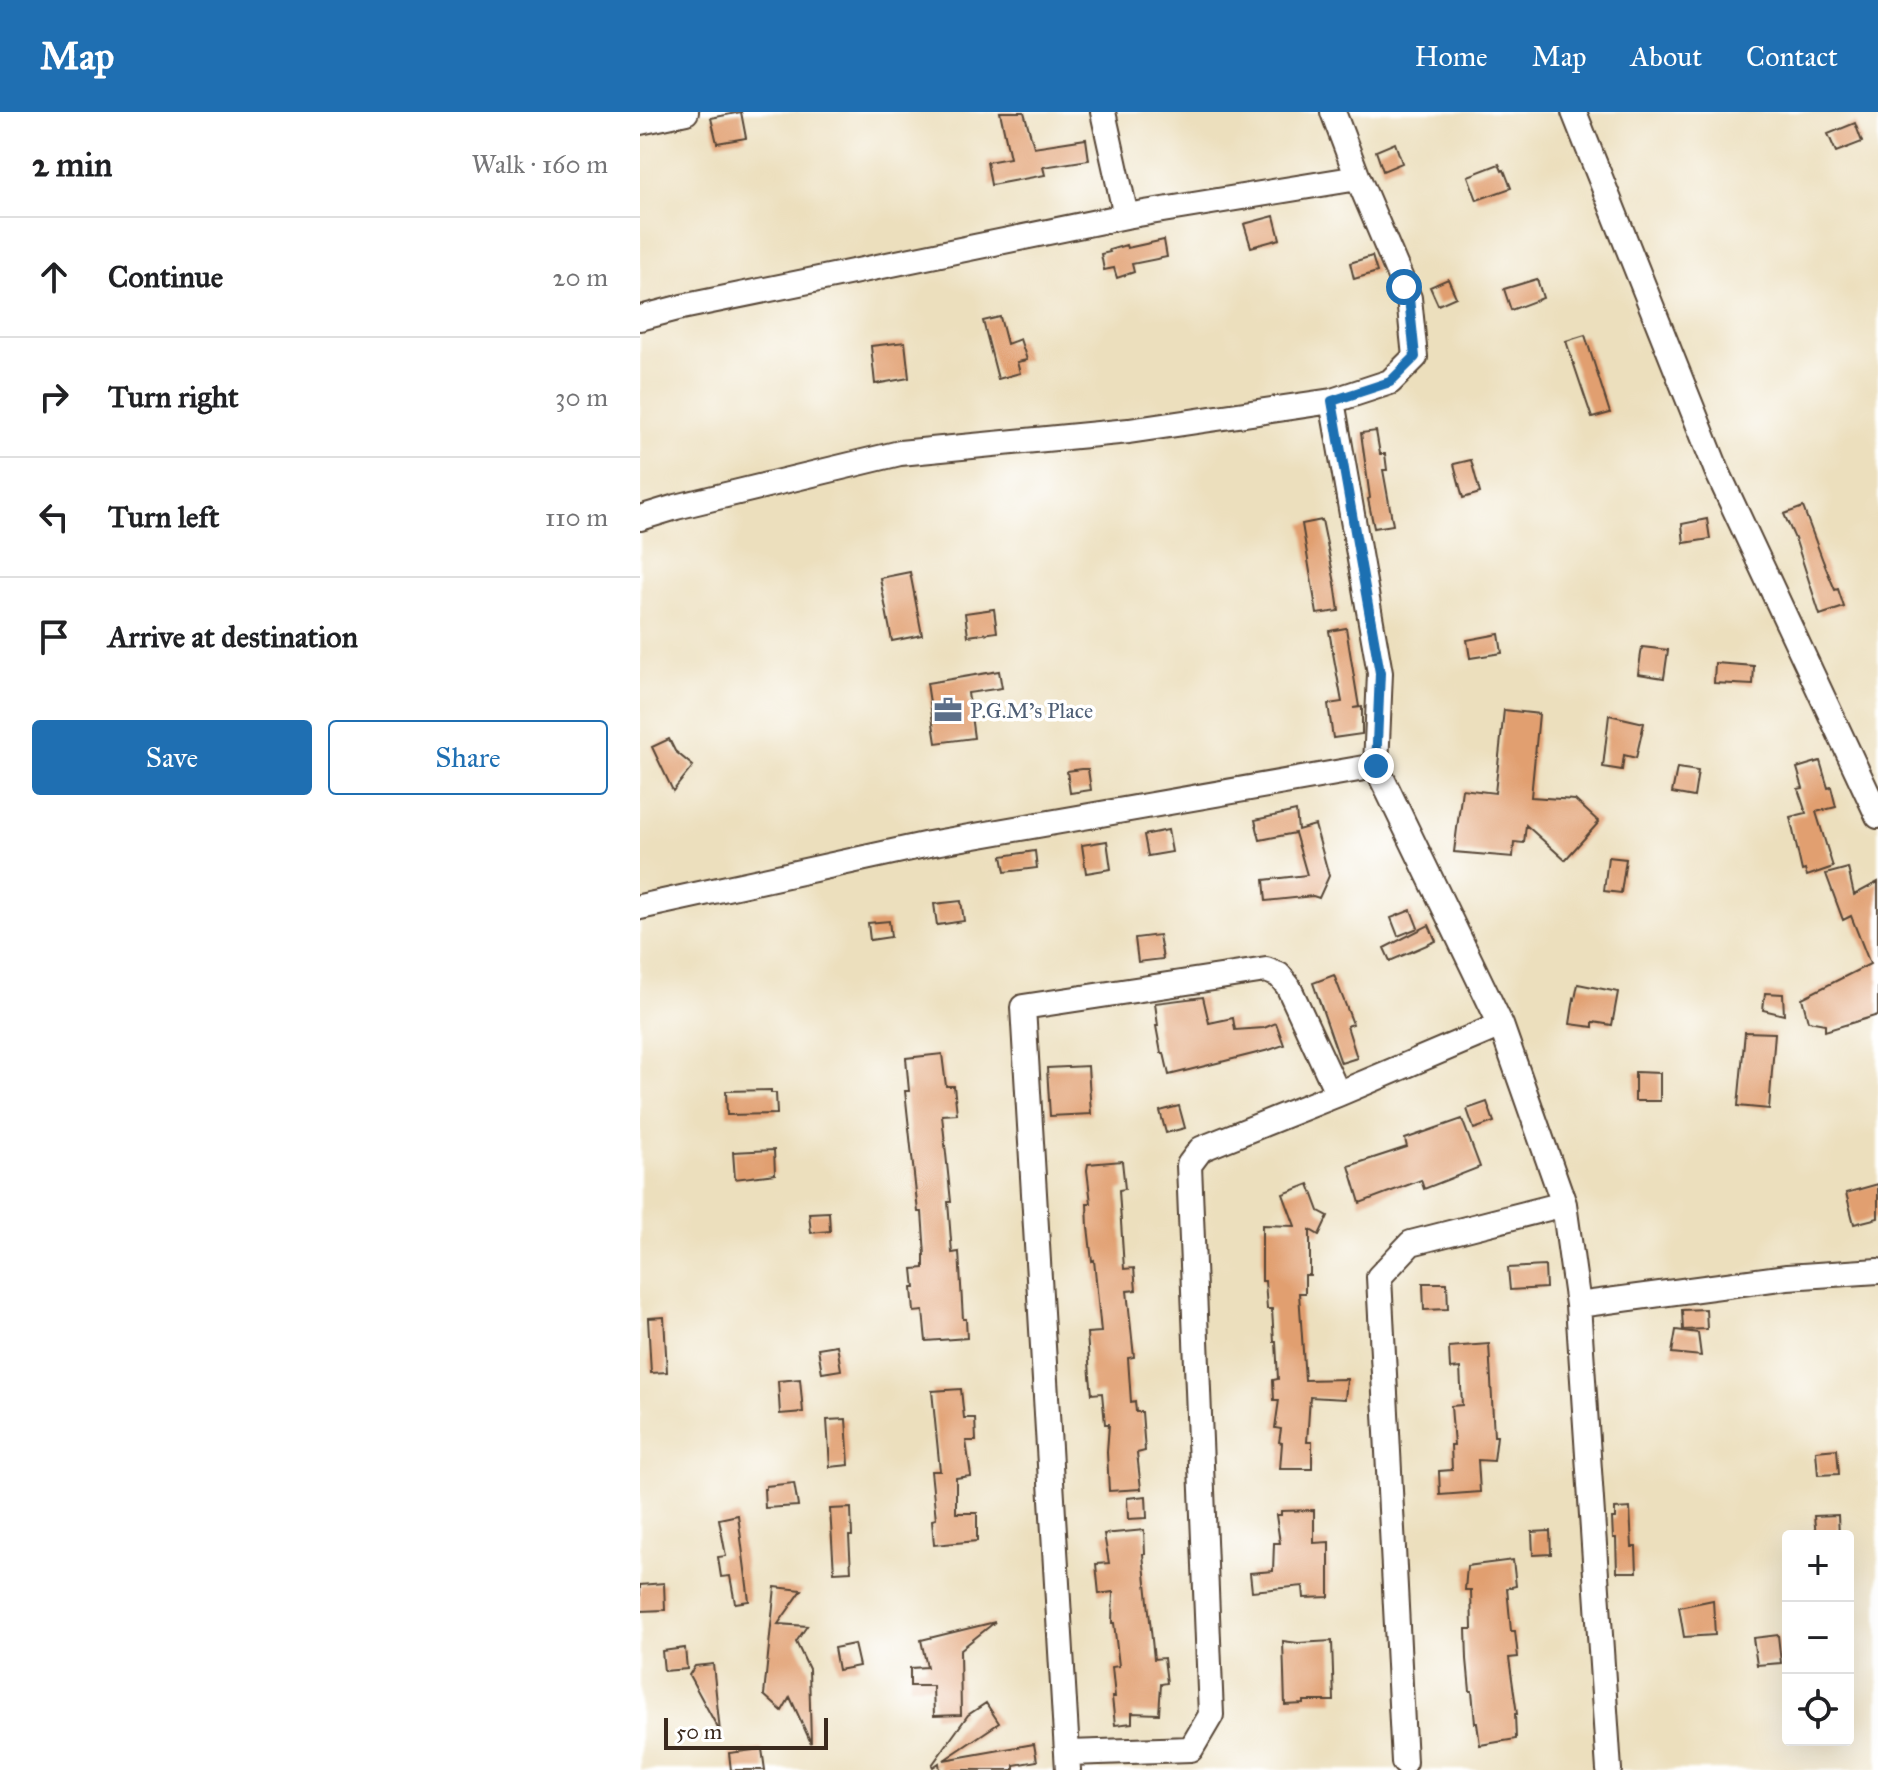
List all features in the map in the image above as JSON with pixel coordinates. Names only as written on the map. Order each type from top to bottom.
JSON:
[{"type":"street","points":[[640,122],[686,112]]},
{"type":"street","points":[[1103,112],[1126,216]]},
{"type":"street","points":[[640,518],[900,453],[1129,431],[1332,401],[1390,382],[1415,357],[1409,298],[1333,112]]},
{"type":"street","points":[[1574,112],[1717,471],[1878,816]]},
{"type":"street","points":[[640,318],[1126,216],[1358,178]]},
{"type":"street","points":[[1332,401],[1380,673],[1376,766],[1501,1025],[1564,1204],[1578,1305],[1609,1770]]},
{"type":"street","points":[[640,907],[929,844],[1376,766]]},
{"type":"street","points":[[1338,1094],[1288,986],[1279,975],[1266,970],[1023,1007],[1068,1762],[1191,1749],[1211,1715],[1189,1165],[1201,1149],[1338,1094],[1501,1025]]},
{"type":"street","points":[[1404,1762],[1379,1277],[1411,1243],[1564,1204]]},
{"type":"street","points":[[1578,1305],[1787,1277],[1878,1271]]},
{"type":"building","points":[[741,112],[746,138],[717,143],[711,118]]},
{"type":"building","points":[[1000,112],[1024,112],[1034,147],[1086,139],[1089,160],[1043,167],[1045,175],[991,185],[987,162],[1010,158]]},
{"type":"building","points":[[1855,123],[1862,142],[1836,152],[1828,134]]},
{"type":"building","points":[[1395,143],[1402,163],[1383,171],[1376,151]]},
{"type":"building","points":[[1499,164],[1511,188],[1477,200],[1468,176]]},
{"type":"building","points":[[1274,216],[1280,239],[1251,247],[1244,224]]},
{"type":"building","points":[[1164,240],[1167,257],[1132,264],[1134,272],[1117,278],[1114,268],[1104,270],[1101,254],[1109,250]]},
{"type":"building","points":[[1372,256],[1377,272],[1354,279],[1350,263]]},
{"type":"building","points":[[1448,279],[1456,297],[1438,305],[1430,287]]},
{"type":"building","points":[[1537,279],[1543,298],[1511,310],[1504,289]]},
{"type":"building","points":[[1000,317],[1007,344],[1020,339],[1027,360],[1017,362],[1020,373],[998,379],[983,321]]},
{"type":"building","points":[[1585,335],[1610,413],[1592,418],[1566,341]]},
{"type":"building","points":[[905,342],[909,378],[875,384],[871,346]]},
{"type":"building","points":[[1376,431],[1380,454],[1385,454],[1387,470],[1383,470],[1393,525],[1374,528],[1361,433]]},
{"type":"building","points":[[1471,460],[1480,493],[1463,498],[1454,464]]},
{"type":"building","points":[[1803,507],[1844,607],[1820,615],[1784,514]]},
{"type":"building","points":[[1707,519],[1710,539],[1684,543],[1682,524]]},
{"type":"building","points":[[1322,520],[1339,611],[1317,614],[1302,524]]},
{"type":"building","points":[[910,572],[922,635],[892,641],[880,578]]},
{"type":"building","points":[[994,609],[997,632],[968,636],[965,613]]},
{"type":"building","points":[[1346,628],[1359,707],[1353,708],[1362,707],[1362,734],[1333,738],[1328,704],[1342,702],[1329,631]]},
{"type":"building","points":[[1499,634],[1502,653],[1470,658],[1467,640]]},
{"type":"building","points":[[1642,647],[1668,650],[1664,678],[1638,674]]},
{"type":"building","points":[[1715,663],[1754,666],[1753,685],[1714,683]]},
{"type":"building","points":[[999,671],[1002,688],[968,693],[974,738],[936,743],[927,683]]},
{"type":"building","points":[[1504,710],[1539,714],[1531,797],[1575,800],[1599,822],[1565,860],[1526,825],[1524,843],[1514,842],[1513,857],[1454,852],[1462,789],[1495,793]]},
{"type":"building","points":[[1609,715],[1644,723],[1636,758],[1624,755],[1622,770],[1603,767]]},
{"type":"building","points":[[669,739],[675,751],[693,766],[673,791],[652,747]]},
{"type":"building","points":[[1820,761],[1836,807],[1816,812],[1833,867],[1807,876],[1805,870],[1802,871],[1790,817],[1806,813],[1798,789],[1803,788],[1797,768]]},
{"type":"building","points":[[1677,768],[1698,771],[1694,797],[1672,793]]},
{"type":"building","points":[[1088,769],[1091,790],[1070,793],[1067,771]]},
{"type":"building","points":[[1296,811],[1298,830],[1315,825],[1329,876],[1319,898],[1266,901],[1264,880],[1307,875],[1295,833],[1260,840],[1255,820]]},
{"type":"building","points":[[1168,830],[1172,852],[1148,856],[1144,835]]},
{"type":"building","points":[[1107,841],[1111,869],[1086,873],[1082,845]]},
{"type":"building","points":[[1035,851],[1037,868],[1005,872],[1002,856]]},
{"type":"building","points":[[1608,857],[1626,859],[1621,893],[1604,891]]},
{"type":"building","points":[[1848,868],[1854,895],[1878,882],[1878,1015],[1825,1031],[1825,1024],[1808,1021],[1802,998],[1870,964],[1851,916],[1843,920],[1826,874]]},
{"type":"building","points":[[961,901],[964,921],[937,925],[934,904]]},
{"type":"building","points":[[1411,910],[1418,928],[1398,936],[1391,918]]},
{"type":"building","points":[[889,921],[891,937],[870,940],[868,923]]},
{"type":"building","points":[[1429,925],[1436,941],[1390,961],[1384,948]]},
{"type":"building","points":[[1159,935],[1163,959],[1138,962],[1135,938]]},
{"type":"building","points":[[1334,975],[1353,1024],[1347,1026],[1357,1058],[1341,1063],[1313,983]]},
{"type":"building","points":[[1578,984],[1618,992],[1612,1025],[1593,1022],[1593,1027],[1570,1024]]},
{"type":"building","points":[[1765,993],[1783,994],[1784,1015],[1763,1010]]},
{"type":"building","points":[[1203,997],[1209,1023],[1233,1018],[1235,1030],[1264,1028],[1276,1023],[1284,1045],[1169,1075],[1164,1053],[1161,1053],[1155,1003]]},
{"type":"building","points":[[1745,1032],[1775,1033],[1769,1109],[1738,1106]]},
{"type":"building","points":[[942,1054],[946,1086],[954,1086],[957,1114],[942,1115],[951,1202],[948,1202],[952,1253],[959,1252],[967,1338],[926,1341],[923,1311],[914,1312],[912,1288],[915,1288],[913,1269],[924,1268],[925,1255],[905,1091],[909,1091],[906,1058]]},
{"type":"building","points":[[1088,1066],[1091,1114],[1050,1116],[1047,1068]]},
{"type":"building","points":[[1635,1072],[1660,1073],[1660,1101],[1635,1101]]},
{"type":"building","points":[[771,1090],[771,1093],[776,1093],[777,1114],[727,1115],[726,1091]]},
{"type":"building","points":[[1487,1102],[1494,1122],[1474,1129],[1467,1109]]},
{"type":"building","points":[[1179,1106],[1185,1128],[1166,1133],[1160,1111]]},
{"type":"building","points":[[1462,1119],[1480,1167],[1424,1189],[1421,1180],[1360,1203],[1349,1166],[1407,1147],[1405,1139]]},
{"type":"building","points":[[774,1150],[775,1174],[735,1179],[733,1152]]},
{"type":"building","points":[[1122,1161],[1125,1189],[1119,1190],[1124,1269],[1134,1268],[1136,1290],[1127,1291],[1134,1357],[1128,1358],[1131,1402],[1135,1401],[1136,1412],[1142,1412],[1145,1451],[1137,1453],[1141,1489],[1109,1491],[1109,1424],[1105,1424],[1102,1393],[1092,1394],[1087,1333],[1101,1332],[1088,1227],[1087,1203],[1091,1203],[1087,1170],[1088,1164]]},
{"type":"building","points":[[1309,1184],[1319,1211],[1328,1216],[1319,1235],[1310,1230],[1310,1275],[1305,1275],[1305,1293],[1299,1293],[1305,1380],[1347,1379],[1345,1399],[1310,1397],[1307,1442],[1312,1442],[1312,1469],[1280,1469],[1281,1429],[1275,1428],[1279,1400],[1274,1400],[1273,1380],[1278,1379],[1276,1342],[1272,1309],[1267,1309],[1265,1281],[1262,1281],[1262,1225],[1295,1226],[1283,1194]]},
{"type":"building","points":[[1878,1184],[1878,1218],[1854,1224],[1846,1193]]},
{"type":"building","points":[[829,1212],[830,1231],[811,1233],[809,1213]]},
{"type":"building","points":[[1545,1266],[1546,1288],[1510,1290],[1508,1268]]},
{"type":"building","points":[[1423,1283],[1447,1283],[1448,1309],[1424,1310]]},
{"type":"building","points":[[1706,1309],[1707,1329],[1683,1330],[1682,1310]]},
{"type":"building","points":[[664,1317],[667,1372],[651,1373],[648,1318]]},
{"type":"building","points":[[1676,1330],[1698,1333],[1701,1356],[1672,1353]]},
{"type":"building","points":[[1489,1344],[1494,1436],[1497,1436],[1494,1461],[1478,1460],[1480,1492],[1440,1495],[1439,1471],[1452,1470],[1451,1406],[1462,1405],[1460,1368],[1450,1369],[1449,1347]]},
{"type":"building","points":[[837,1345],[841,1370],[822,1373],[818,1348]]},
{"type":"building","points":[[800,1379],[803,1412],[780,1414],[778,1381]]},
{"type":"building","points":[[961,1389],[964,1418],[975,1418],[976,1441],[966,1441],[971,1476],[956,1478],[956,1513],[977,1513],[977,1541],[934,1545],[932,1520],[936,1519],[931,1471],[940,1471],[932,1391]]},
{"type":"building","points":[[846,1419],[849,1465],[830,1467],[827,1420]]},
{"type":"building","points":[[1837,1449],[1839,1474],[1818,1475],[1816,1451]]},
{"type":"building","points":[[794,1483],[798,1506],[765,1508],[766,1486]]},
{"type":"building","points":[[1146,1496],[1147,1518],[1128,1519],[1127,1498]]},
{"type":"building","points":[[851,1508],[851,1571],[834,1572],[830,1509]]},
{"type":"building","points":[[1630,1508],[1637,1572],[1617,1572],[1612,1518],[1615,1518],[1615,1509]]},
{"type":"building","points":[[1314,1510],[1314,1543],[1329,1542],[1329,1597],[1304,1598],[1303,1586],[1252,1591],[1250,1573],[1273,1571],[1274,1543],[1280,1543],[1276,1515],[1281,1515],[1281,1511]]},
{"type":"building","points":[[738,1515],[749,1601],[735,1603],[730,1576],[721,1577],[718,1557],[726,1556],[719,1519]]},
{"type":"building","points":[[1838,1515],[1839,1530],[1815,1530],[1814,1516]]},
{"type":"building","points":[[1144,1530],[1143,1554],[1154,1659],[1164,1658],[1167,1683],[1161,1684],[1159,1714],[1132,1713],[1132,1723],[1115,1725],[1112,1667],[1119,1666],[1112,1623],[1113,1592],[1099,1594],[1096,1564],[1109,1563],[1104,1534]]},
{"type":"building","points":[[1550,1531],[1551,1554],[1533,1555],[1532,1532]]},
{"type":"building","points":[[1513,1560],[1516,1586],[1507,1588],[1511,1631],[1515,1631],[1518,1657],[1509,1658],[1517,1714],[1516,1739],[1480,1745],[1467,1659],[1466,1629],[1472,1629],[1471,1590],[1465,1590],[1467,1566]]},
{"type":"building","points":[[664,1583],[665,1610],[640,1611],[640,1585]]},
{"type":"building","points":[[775,1587],[802,1590],[778,1624],[807,1626],[796,1642],[809,1669],[811,1743],[790,1697],[782,1711],[764,1695]]},
{"type":"building","points":[[1713,1600],[1715,1635],[1684,1637],[1679,1607]]},
{"type":"building","points":[[995,1622],[960,1650],[961,1715],[934,1716],[933,1686],[910,1686],[910,1668],[927,1667],[921,1640]]},
{"type":"building","points":[[1778,1635],[1781,1663],[1757,1665],[1753,1638]]},
{"type":"building","points":[[1283,1641],[1332,1641],[1334,1701],[1304,1701],[1304,1704],[1285,1705]]},
{"type":"building","points":[[854,1644],[859,1666],[838,1670],[834,1648]]},
{"type":"building","points":[[685,1648],[687,1669],[664,1671],[662,1651]]},
{"type":"building","points":[[713,1664],[720,1732],[689,1675],[695,1666]]},
{"type":"building","points":[[986,1703],[999,1723],[944,1760],[1034,1744],[1037,1761],[1014,1765],[1014,1770],[940,1770],[939,1763],[933,1767],[968,1715]]},
{"type":"building","points":[[762,1749],[765,1770],[731,1770],[729,1753]]},
{"type":"place","name":"P.G.M’s Place","points":[[948,710]]},
{"type":"route","points":[[1376,766],[1380,673],[1332,401],[1390,382],[1415,357],[1409,298],[1404,287]]}]
